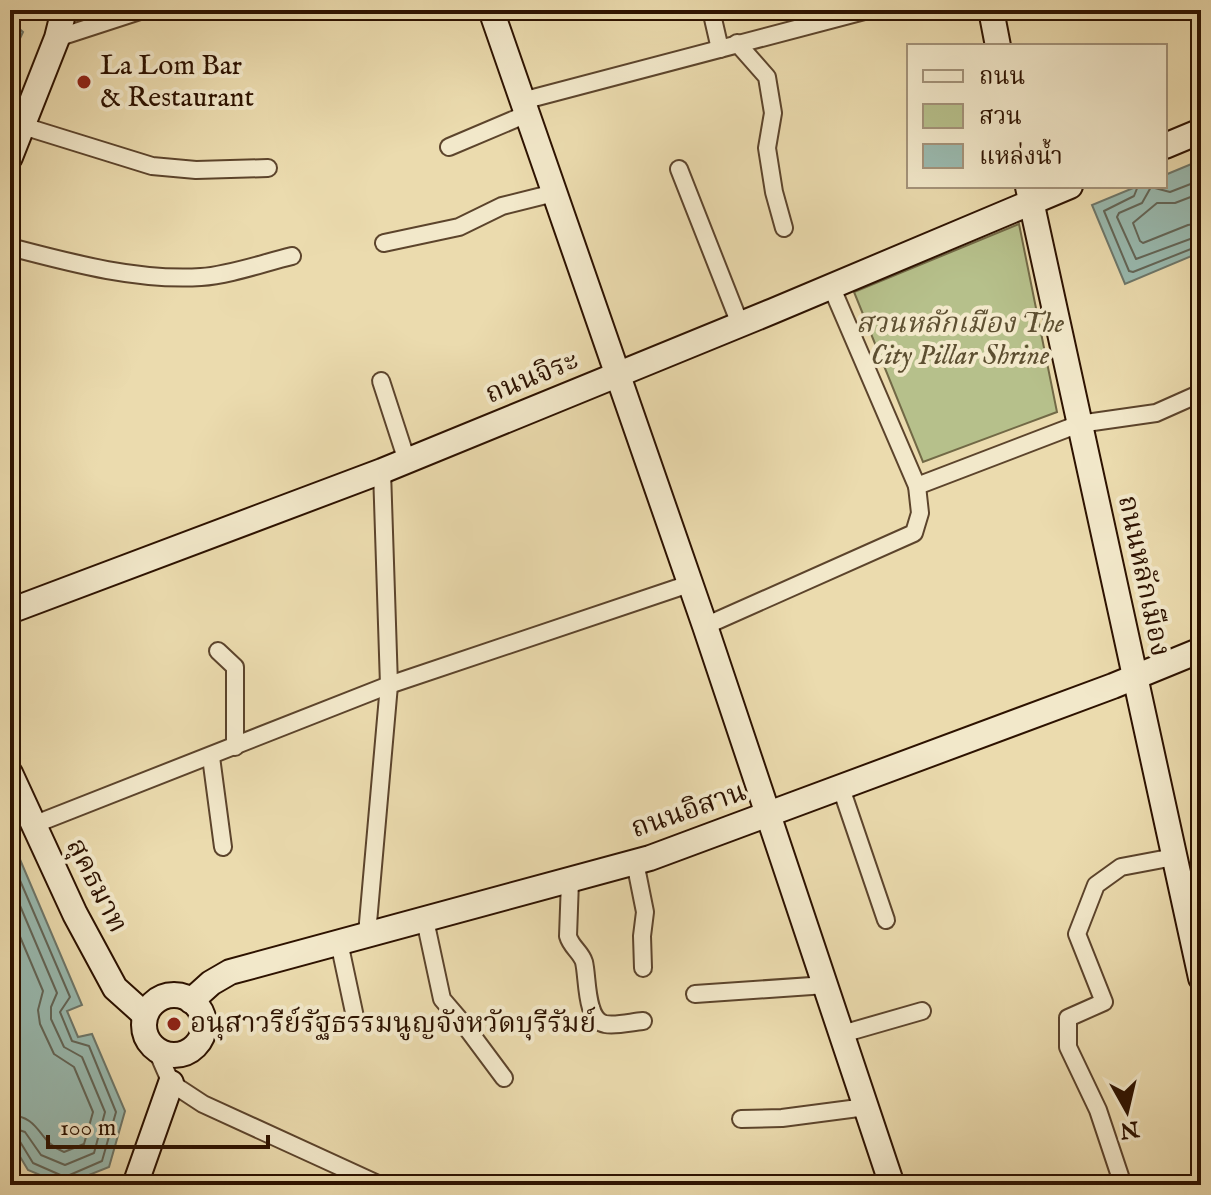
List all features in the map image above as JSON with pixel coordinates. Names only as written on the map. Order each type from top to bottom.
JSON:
[{"type":"street","points":[[10,157],[57,38],[64,10]]},
{"type":"street","points":[[57,38],[143,10]]},
{"type":"street","points":[[491,10],[705,626],[892,1185]]},
{"type":"street","points":[[711,10],[720,49]]},
{"type":"street","points":[[449,147],[524,107],[737,43],[868,10]]},
{"type":"street","points":[[991,10],[998,44]]},
{"type":"street","points":[[737,43],[767,77],[773,113],[767,148],[784,228]]},
{"type":"street","points":[[23,126],[152,166],[196,170],[268,168]]},
{"type":"street","points":[[1167,145],[1201,131]]},
{"type":"street","points":[[679,169],[740,324]]},
{"type":"street","name":"ถนนจิระ","points":[[10,611],[407,461],[831,286],[1030,194],[1060,188]]},
{"type":"street","points":[[384,243],[459,227],[502,206],[554,193]]},
{"type":"street","name":"ถนนหลักเมือง","points":[[1030,194],[1174,857],[1196,929],[1201,978]]},
{"type":"street","points":[[10,247],[67,262],[148,276],[203,277],[292,256]]},
{"type":"street","points":[[705,626],[914,533],[920,513],[917,486],[831,286]]},
{"type":"street","points":[[381,381],[407,461]]},
{"type":"street","points":[[917,486],[1079,424],[1156,413],[1201,393]]},
{"type":"street","points":[[367,934],[389,685],[382,471]]},
{"type":"street","points":[[33,825],[389,685],[689,584]]},
{"type":"street","name":"ถนนอิสาน","points":[[191,1001],[211,983],[230,972],[635,862],[769,815],[1201,650]]},
{"type":"street","points":[[218,651],[235,667],[235,747]]},
{"type":"street","points":[[211,757],[223,847]]},
{"type":"street","name":"สุคธมาท","points":[[10,773],[75,914],[115,988],[145,1015]]},
{"type":"street","points":[[841,788],[886,920]]},
{"type":"street","points":[[1123,1185],[1098,1110],[1068,1047],[1068,1018],[1104,1002],[1077,934],[1096,885],[1121,867],[1174,857]]},
{"type":"street","points":[[635,862],[645,912],[643,968]]},
{"type":"street","points":[[570,881],[568,936],[571,945],[584,960],[593,1014],[600,1023],[608,1025],[643,1021]]},
{"type":"street","points":[[425,920],[442,999],[504,1078]]},
{"type":"street","points":[[339,942],[355,1017]]},
{"type":"street","points":[[695,994],[826,985]]},
{"type":"street","points":[[157,1051],[176,1055],[194,1048],[201,1040],[204,1021],[191,1001],[178,995],[168,995],[158,999],[145,1015],[145,1035],[157,1051],[171,1083],[203,1104],[380,1185]]},
{"type":"street","points":[[842,1034],[922,1011]]},
{"type":"street","points":[[135,1185],[171,1083]]},
{"type":"street","points":[[741,1119],[782,1118],[866,1107]]},
{"type":"green space","name":"สวนหลักเมือง The City Pillar Shrine","points":[[1019,224],[1057,412],[923,462],[854,292]]},
{"type":"water","points":[[10,10],[18,10],[14,24],[23,32],[10,60]]},
{"type":"water","points":[[1201,160],[1201,252],[1125,284],[1092,205],[1133,188],[1167,188],[1167,174]]},
{"type":"water","points":[[10,836],[82,1005],[67,1011],[78,1037],[92,1034],[125,1111],[109,1167],[64,1185],[28,1170],[10,1140]]},
{"type":"place","name":"La Lom Bar & Restaurant","points":[[84,82]]},
{"type":"place","name":"อนุสาวรีย์รัฐธรรมนูญจังหวัดบุรีรัมย์","points":[[174,1024]]}]
